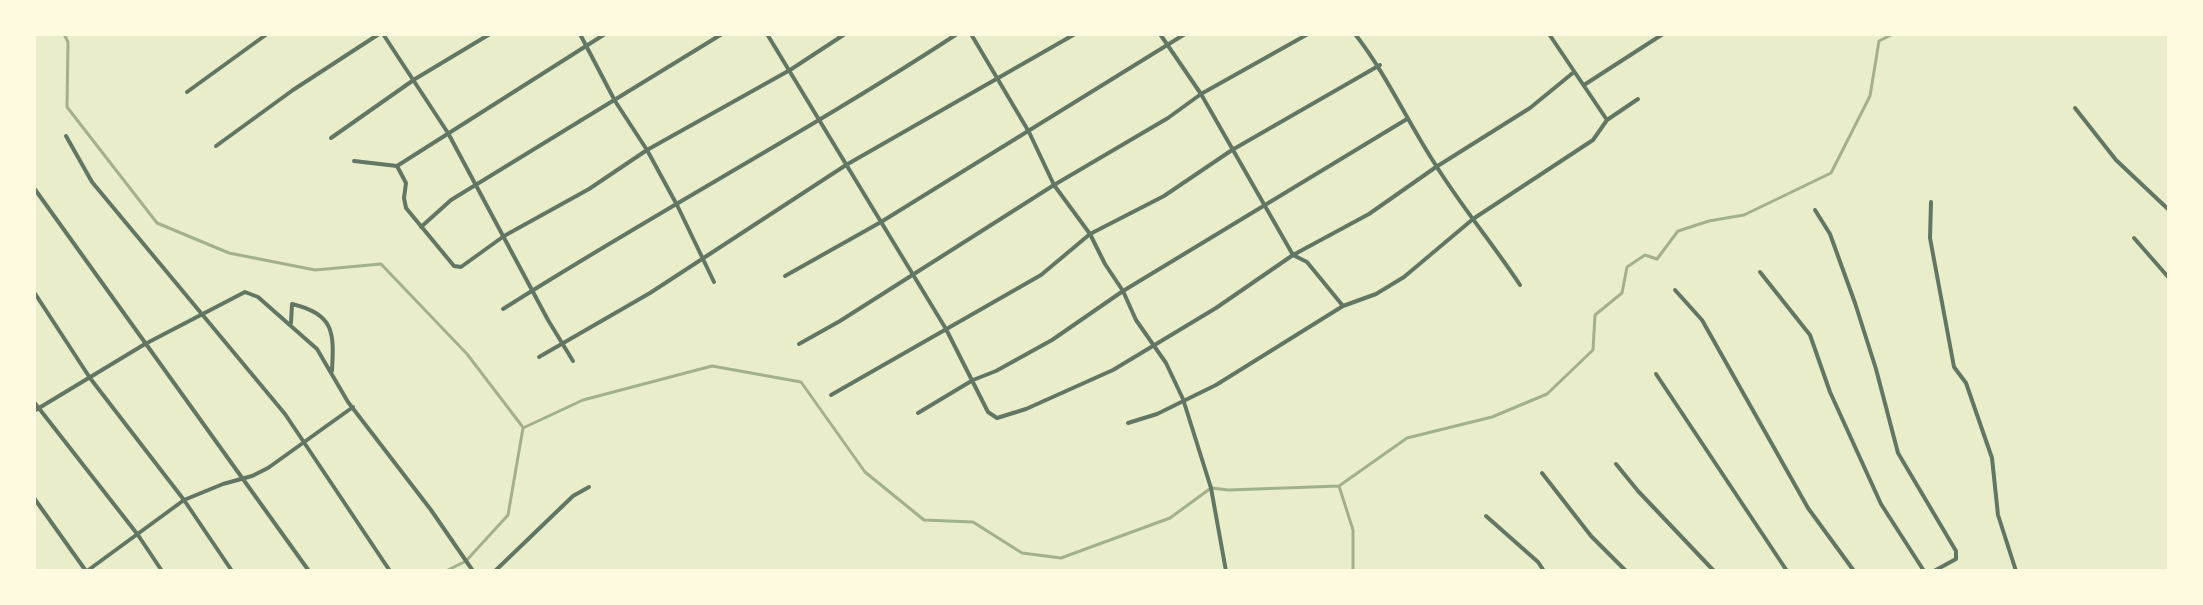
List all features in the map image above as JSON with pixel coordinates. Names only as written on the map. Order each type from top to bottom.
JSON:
[{"type":"street","points":[[187,92],[267,34]]},
{"type":"street","points":[[216,146],[293,90],[381,34],[415,79],[448,133],[573,361]]},
{"type":"street","points":[[331,138],[415,79],[490,34]]},
{"type":"street","points":[[580,34],[615,101],[677,205],[714,282]]},
{"type":"street","points":[[354,161],[397,166],[605,34]]},
{"type":"street","points":[[421,227],[451,200],[474,185],[722,34]]},
{"type":"street","points":[[767,34],[946,329],[988,412],[997,418],[1026,409],[1113,370],[1216,308],[1293,255],[1369,214],[1436,167],[1530,108],[1574,72]]},
{"type":"street","points":[[397,166],[406,183],[406,208],[457,268],[465,266],[504,236],[589,189],[647,150],[790,70],[845,34]]},
{"type":"street","points":[[503,309],[884,82],[957,34]]},
{"type":"street","points":[[971,34],[1029,132],[1054,185],[1090,234],[1183,399],[1211,488],[1226,571]]},
{"type":"street","points":[[539,357],[624,309],[846,165],[1075,34]]},
{"type":"street","points":[[1160,34],[1201,94],[1293,255],[1307,262],[1343,306]]},
{"type":"street","points":[[785,276],[881,222],[1185,34]]},
{"type":"street","points":[[799,344],[1054,185],[1168,118],[1201,94],[1308,34]]},
{"type":"street","points":[[1355,34],[1380,65],[1436,167],[1520,285]]},
{"type":"street","points":[[1549,34],[1607,120]]},
{"type":"street","points":[[1584,85],[1663,34]]},
{"type":"street","points":[[831,395],[1041,275],[1090,234],[1164,196],[1232,150],[1380,65]]},
{"type":"street","points":[[1128,423],[1157,414],[1216,385],[1343,306],[1376,294],[1404,277],[1473,219],[1593,140],[1607,120],[1638,99]]},
{"type":"street","points":[[2075,108],[2116,160],[2169,210]]},
{"type":"street","points":[[918,413],[973,380],[1052,340],[1123,291],[1407,119]]},
{"type":"street","points":[[66,136],[92,182],[305,442],[390,571]]},
{"type":"street","points":[[34,188],[309,571]]},
{"type":"street","points":[[1931,202],[1930,238],[1954,367],[1966,383],[1992,458],[1998,515],[2016,571]]},
{"type":"street","points":[[1815,210],[1830,234],[1855,303],[1898,453],[1956,551],[1956,559],[1934,571]]},
{"type":"street","points":[[2134,238],[2169,278]]},
{"type":"street","points":[[1760,272],[1810,335],[1830,392],[1881,504],[1924,571]]},
{"type":"street","points":[[1675,290],[1702,320],[1808,508],[1854,571]]},
{"type":"street","points":[[34,292],[90,378],[184,500],[232,571]]},
{"type":"street","points":[[36,410],[145,344],[245,292],[258,297],[317,349],[353,407],[473,571]]},
{"type":"street","points":[[291,326],[292,304],[317,313],[327,321],[334,344],[332,374]]},
{"type":"street","points":[[1656,374],[1787,571]]},
{"type":"street","points":[[34,402],[36,410],[138,535],[162,571]]},
{"type":"street","points":[[34,498],[87,571],[184,500],[268,468],[353,407]]},
{"type":"street","points":[[1616,464],[1714,571]]},
{"type":"street","points":[[1542,473],[1591,536],[1626,571]]},
{"type":"street","points":[[495,571],[573,496],[589,487]]},
{"type":"street","points":[[1486,516],[1538,562],[1544,571]]},
{"type":"waterway","points":[[64,34],[68,42],[67,107],[157,223],[229,253],[315,270],[381,264],[467,354],[522,426]]},
{"type":"waterway","points":[[523,428],[583,400],[712,366],[801,382],[865,472],[924,520],[973,522],[1022,553],[1061,558],[1170,518],[1211,488],[1339,486],[1407,438],[1492,417],[1547,394],[1593,350],[1595,315],[1622,293],[1627,267],[1645,255],[1657,259],[1678,231],[1709,221],[1744,215],[1831,173],[1870,96],[1879,41],[1893,34]]},
{"type":"waterway","points":[[446,571],[466,561],[508,515],[523,428]]},
{"type":"waterway","points":[[1339,486],[1353,530],[1353,571]]}]
